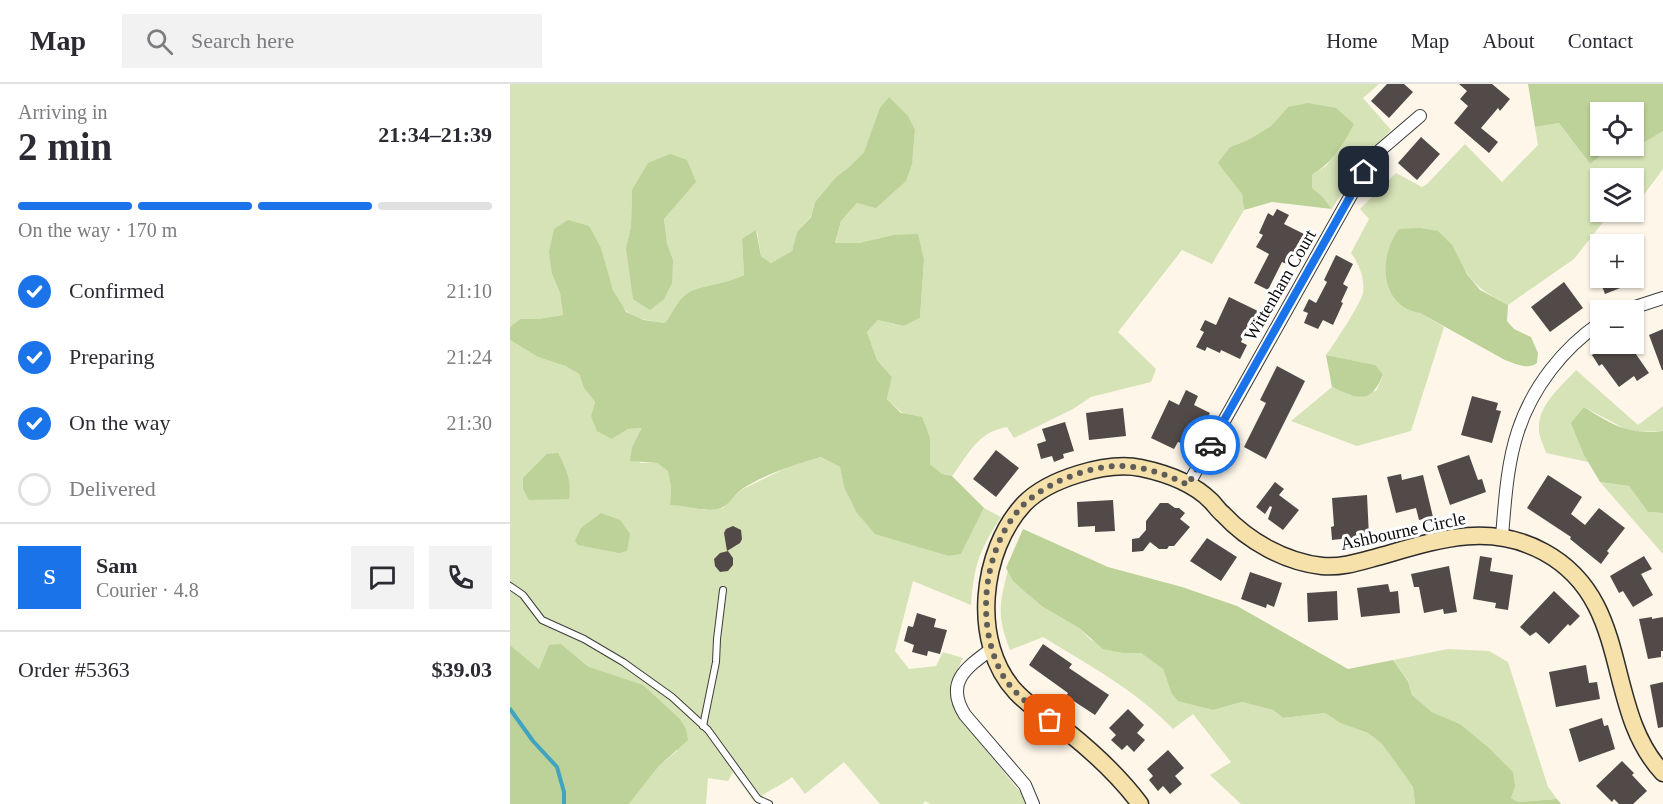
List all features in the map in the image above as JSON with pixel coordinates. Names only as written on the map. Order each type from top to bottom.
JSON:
[{"type":"street","name":"Wittenham Court","points":[[1188,485],[1364,172],[1378,152],[1420,116]]},
{"type":"street","points":[[1644,304],[1663,298]]},
{"type":"street","points":[[1502,536],[1511,460],[1517,433],[1526,410],[1554,366],[1590,330]]},
{"type":"street","name":"Ashbourne Circle","points":[[1140,804],[1110,769],[1014,691],[1001,672],[993,648],[986,602],[989,574],[1005,532],[1016,513],[1029,499],[1074,475],[1121,466],[1171,476],[1210,500],[1249,537],[1264,547],[1276,553],[1321,566],[1348,565],[1438,541],[1472,535],[1502,536],[1524,542],[1546,553],[1580,578],[1594,599],[1607,634],[1636,732],[1654,763],[1663,772]]},
{"type":"street","points":[[993,648],[966,668],[956,692],[958,704],[1025,785],[1033,804]]},
{"type":"lane","points":[[510,586],[523,595],[542,620],[584,639],[624,662],[672,697],[703,726],[758,799],[769,804]]},
{"type":"lane","points":[[703,726],[716,662],[723,590]]},
{"type":"green space","points":[[510,84],[1379,84],[1363,98],[1391,130],[1359,168],[1332,209],[1312,188],[1312,175],[1326,166],[1341,147],[1288,107],[1271,126],[1248,140],[1230,147],[1219,163],[1242,194],[1244,210],[1212,264],[1182,250],[1118,332],[1156,369],[1151,382],[1091,397],[1073,409],[1014,438],[1007,427],[988,434],[975,445],[952,476],[942,474],[930,464],[930,438],[887,399],[892,377],[877,360],[867,332],[878,320],[904,326],[920,318],[924,260],[893,235],[859,243],[835,244],[841,221],[857,203],[876,207],[897,189],[908,175],[915,130],[873,132],[864,152],[835,178],[815,202],[811,216],[797,232],[792,251],[771,263],[761,256],[757,231],[742,239],[744,275],[689,293],[678,303],[665,323],[637,317],[623,308],[614,293],[601,248],[552,274],[560,293],[563,315],[520,319],[510,327]],"holes":[[[696,182],[664,219],[667,243],[673,260],[626,248],[631,226],[632,190]]]},
{"type":"green space","points":[[1528,84],[1663,84],[1663,131],[1644,142],[1644,102],[1590,102],[1590,156],[1601,156],[1590,164],[1559,123],[1535,127]]},
{"type":"green space","points":[[889,97],[908,116],[915,130],[912,164],[906,181],[876,208],[857,203],[841,221],[835,243],[859,243],[893,235],[918,234],[924,260],[920,318],[904,326],[878,320],[867,332],[877,360],[892,377],[887,399],[901,413],[922,417],[930,438],[930,464],[942,474],[952,476],[984,508],[961,554],[949,556],[875,534],[857,513],[844,487],[840,467],[821,457],[760,479],[742,489],[721,508],[709,510],[670,505],[671,486],[668,471],[657,463],[630,461],[632,447],[642,428],[628,429],[612,439],[597,431],[591,416],[595,402],[584,388],[579,374],[565,366],[538,357],[510,340],[510,327],[520,319],[563,315],[560,293],[552,274],[549,252],[554,229],[568,220],[589,226],[601,248],[613,290],[626,312],[644,320],[665,323],[678,303],[688,293],[744,275],[742,239],[756,230],[761,256],[771,263],[792,251],[797,232],[811,217],[815,202],[835,178],[864,152],[880,108]]},
{"type":"green space","points":[[1308,103],[1336,108],[1354,124],[1337,152],[1312,175],[1312,188],[1332,209],[1272,202],[1244,210],[1242,194],[1218,163],[1230,147],[1248,140],[1271,126],[1288,107]]},
{"type":"green space","points":[[1559,123],[1590,164],[1601,156],[1644,156],[1644,142],[1663,131],[1663,169],[1644,195],[1644,168],[1590,168],[1590,222],[1603,222],[1594,234],[1590,234],[1590,239],[1574,259],[1508,305],[1479,287],[1459,260],[1407,309],[1420,313],[1444,327],[1411,431],[1357,446],[1291,421],[1332,387],[1350,395],[1376,391],[1383,376],[1374,365],[1326,355],[1352,315],[1363,293],[1361,272],[1351,253],[1369,219],[1360,209],[1396,173],[1422,187],[1427,184],[1465,144],[1502,182],[1538,145],[1535,127]]},
{"type":"green space","points":[[670,154],[687,160],[696,182],[664,219],[667,243],[673,260],[672,283],[664,299],[650,310],[633,299],[626,248],[631,226],[632,190],[648,163]]},
{"type":"green space","points":[[1420,228],[1438,231],[1452,245],[1467,274],[1480,290],[1508,305],[1507,321],[1514,329],[1531,337],[1538,353],[1537,363],[1526,366],[1505,360],[1420,313],[1407,309],[1398,302],[1387,282],[1386,260],[1389,249],[1399,229]]},
{"type":"green space","points":[[510,340],[538,357],[565,366],[579,374],[584,388],[595,402],[591,416],[612,439],[628,429],[643,428],[632,447],[640,463],[657,463],[669,471],[670,505],[686,505],[704,510],[723,508],[741,490],[788,467],[821,457],[840,467],[844,487],[923,547],[949,556],[961,554],[984,508],[1001,517],[987,539],[979,559],[971,605],[913,581],[895,651],[909,669],[936,666],[943,652],[963,658],[952,686],[952,700],[957,715],[1021,793],[1026,804],[930,804],[925,801],[923,804],[880,804],[844,762],[805,794],[792,777],[754,802],[733,772],[728,781],[708,778],[706,804],[629,804],[658,767],[677,751],[680,719],[662,703],[589,667],[561,644],[549,646],[539,669],[510,645]]},
{"type":"green space","points":[[1326,355],[1375,365],[1383,375],[1378,385],[1368,395],[1362,397],[1349,394],[1332,387]]},
{"type":"green space","points":[[1576,370],[1638,425],[1663,406],[1663,431],[1631,432],[1584,407],[1572,423],[1588,462],[1546,453],[1539,433],[1542,412],[1546,404]]},
{"type":"green space","points":[[1584,407],[1603,419],[1630,430],[1663,431],[1663,513],[1648,512],[1629,486],[1600,482],[1584,455],[1571,423]]},
{"type":"green space","points":[[558,453],[568,475],[569,499],[529,500],[523,489],[523,478],[547,454]]},
{"type":"green space","points":[[1600,482],[1629,486],[1648,512],[1663,513],[1663,554]]},
{"type":"green space","points":[[601,513],[620,520],[630,534],[627,551],[619,553],[578,545],[575,541],[581,528]]},
{"type":"green space","points":[[1023,529],[1108,567],[1182,587],[1237,606],[1348,669],[1393,660],[1408,681],[1412,695],[1432,712],[1460,724],[1513,772],[1515,786],[1511,798],[1518,802],[1557,799],[1561,804],[1415,804],[1413,787],[1382,744],[1368,733],[1340,723],[1325,713],[1283,718],[1273,710],[1242,702],[1213,710],[1178,701],[1171,692],[1163,669],[1141,653],[1123,653],[1103,649],[1079,628],[1043,607],[1013,581],[1006,568]]},
{"type":"green space","points":[[1008,570],[1013,581],[1043,607],[1079,628],[1091,640],[1123,653],[1141,653],[1163,669],[1171,692],[1199,706],[1213,710],[1242,702],[1273,710],[1283,718],[1325,713],[1340,723],[1368,733],[1382,744],[1413,787],[1415,804],[1241,804],[1210,775],[1231,762],[1193,714],[1173,729],[1128,690],[1043,637],[1010,650],[1001,619],[1003,592]]},
{"type":"green space","points":[[561,644],[589,667],[643,685],[680,719],[686,729],[688,740],[658,767],[629,804],[510,804],[510,645],[539,669],[549,645]]},
{"type":"green space","points":[[1448,649],[1489,651],[1508,662],[1548,787],[1557,799],[1518,802],[1511,798],[1460,724],[1432,712],[1412,695],[1408,680],[1393,660]]},
{"type":"building","points":[[1387,84],[1404,84],[1413,92],[1389,118],[1371,101]]},
{"type":"building","points":[[1459,84],[1492,84],[1510,99],[1500,111],[1498,108],[1481,128],[1498,142],[1489,153],[1454,123],[1468,106],[1460,99],[1467,91]]},
{"type":"building","points":[[1421,137],[1440,154],[1417,180],[1398,163]]},
{"type":"building","points":[[1277,209],[1289,215],[1284,224],[1304,234],[1289,265],[1282,262],[1268,290],[1254,283],[1269,254],[1256,247],[1263,235],[1259,233],[1268,213],[1273,216]]},
{"type":"building","points":[[1336,255],[1353,264],[1343,284],[1348,287],[1333,325],[1323,320],[1318,329],[1304,323],[1308,313],[1303,311],[1309,299],[1316,303],[1327,282],[1324,280]]},
{"type":"building","points":[[1564,282],[1583,308],[1550,332],[1531,307]]},
{"type":"building","points":[[1603,288],[1620,288],[1605,294]]},
{"type":"building","points":[[1229,297],[1260,312],[1253,327],[1249,325],[1241,342],[1247,345],[1240,359],[1221,350],[1220,353],[1207,347],[1205,351],[1196,347],[1204,332],[1200,330],[1205,320],[1216,325]]},
{"type":"building","points":[[1663,329],[1663,370],[1662,370],[1649,335]]},
{"type":"building","points":[[1636,354],[1649,373],[1637,381],[1634,376],[1619,387],[1602,364],[1599,366],[1592,355]]},
{"type":"building","points":[[1277,366],[1305,381],[1266,459],[1244,447],[1266,403],[1260,400]]},
{"type":"building","points":[[1186,390],[1198,396],[1194,405],[1210,413],[1204,425],[1195,421],[1184,444],[1178,442],[1174,449],[1151,438],[1169,400],[1179,405]]},
{"type":"building","points":[[1472,396],[1498,403],[1496,410],[1501,411],[1492,443],[1461,435]]},
{"type":"building","points":[[1123,408],[1126,436],[1089,440],[1086,413]]},
{"type":"building","points":[[1065,422],[1074,451],[1063,454],[1064,458],[1054,462],[1052,456],[1041,459],[1037,444],[1046,441],[1042,429]]},
{"type":"building","points":[[996,450],[1019,468],[996,497],[973,479]]},
{"type":"building","points":[[1469,455],[1478,480],[1482,479],[1486,492],[1450,505],[1437,466]]},
{"type":"building","points":[[1401,474],[1402,480],[1423,475],[1433,517],[1419,520],[1416,508],[1396,513],[1387,477]]},
{"type":"building","points":[[1548,475],[1582,497],[1571,514],[1585,525],[1599,508],[1625,528],[1607,551],[1609,553],[1601,564],[1570,539],[1571,537],[1527,508]]},
{"type":"building","points":[[1275,482],[1284,489],[1279,495],[1299,510],[1283,530],[1268,519],[1272,507],[1270,506],[1265,514],[1256,507]]},
{"type":"building","points":[[1367,495],[1369,536],[1332,540],[1331,527],[1334,526],[1332,498]]},
{"type":"building","points":[[1113,500],[1115,531],[1095,532],[1095,526],[1078,527],[1077,502]]},
{"type":"building","points":[[1160,503],[1168,503],[1179,508],[1185,513],[1180,519],[1190,527],[1174,546],[1159,549],[1150,542],[1143,551],[1132,552],[1132,539],[1139,538],[1146,530],[1146,521]]},
{"type":"building","points":[[733,526],[741,530],[742,539],[740,543],[727,551],[724,533],[726,529]]},
{"type":"building","points":[[1207,538],[1237,557],[1221,581],[1190,561]]},
{"type":"building","points":[[728,551],[733,558],[733,565],[728,571],[720,572],[715,566],[714,559],[720,553]]},
{"type":"building","points":[[1480,556],[1492,558],[1490,571],[1513,575],[1508,610],[1495,608],[1496,603],[1473,599]]},
{"type":"building","points":[[1644,556],[1652,569],[1641,574],[1653,595],[1633,607],[1623,591],[1619,593],[1610,576]]},
{"type":"building","points":[[1449,566],[1457,612],[1444,614],[1443,609],[1424,613],[1419,587],[1414,587],[1411,574]]},
{"type":"building","points":[[1250,572],[1282,583],[1274,607],[1267,604],[1266,608],[1241,599]]},
{"type":"building","points":[[1388,584],[1390,592],[1398,591],[1400,613],[1361,617],[1357,588]]},
{"type":"building","points":[[1337,591],[1338,620],[1308,622],[1307,593]]},
{"type":"building","points":[[1554,591],[1580,616],[1570,626],[1568,624],[1549,644],[1536,632],[1530,636],[1520,627]]},
{"type":"building","points":[[917,613],[936,619],[934,627],[947,630],[940,654],[928,651],[927,656],[912,652],[914,645],[904,641],[908,626],[913,627]]},
{"type":"building","points":[[1652,617],[1652,619],[1663,617],[1663,651],[1661,651],[1661,657],[1648,659],[1639,619]]},
{"type":"building","points":[[1043,644],[1072,664],[1069,668],[1109,695],[1095,715],[1066,696],[1068,693],[1029,665]]},
{"type":"building","points":[[1586,665],[1589,683],[1597,682],[1600,699],[1556,707],[1549,672]]},
{"type":"building","points":[[1663,682],[1663,727],[1658,728],[1650,685]]},
{"type":"building","points":[[1128,709],[1144,725],[1137,733],[1145,740],[1134,752],[1127,745],[1122,750],[1111,740],[1116,735],[1109,728]]},
{"type":"building","points":[[1602,718],[1604,726],[1608,725],[1615,749],[1579,762],[1569,729]]},
{"type":"building","points":[[1168,750],[1184,768],[1175,776],[1182,784],[1170,794],[1163,786],[1158,791],[1149,780],[1153,776],[1147,769]]},
{"type":"building","points":[[1622,761],[1647,791],[1633,804],[1619,804],[1614,799],[1612,802],[1596,786]]},
{"type":"waterway","points":[[510,709],[533,741],[557,767],[564,792],[564,804]]},
{"type":"way so far","points":[[1050,720],[1014,691],[1001,672],[988,626],[986,594],[989,574],[1005,532],[1016,513],[1029,499],[1039,493],[1074,475],[1095,469],[1121,466],[1139,467],[1171,476],[1188,485],[1210,445]]},
{"type":"route","points":[[1210,445],[1364,172]]}]
